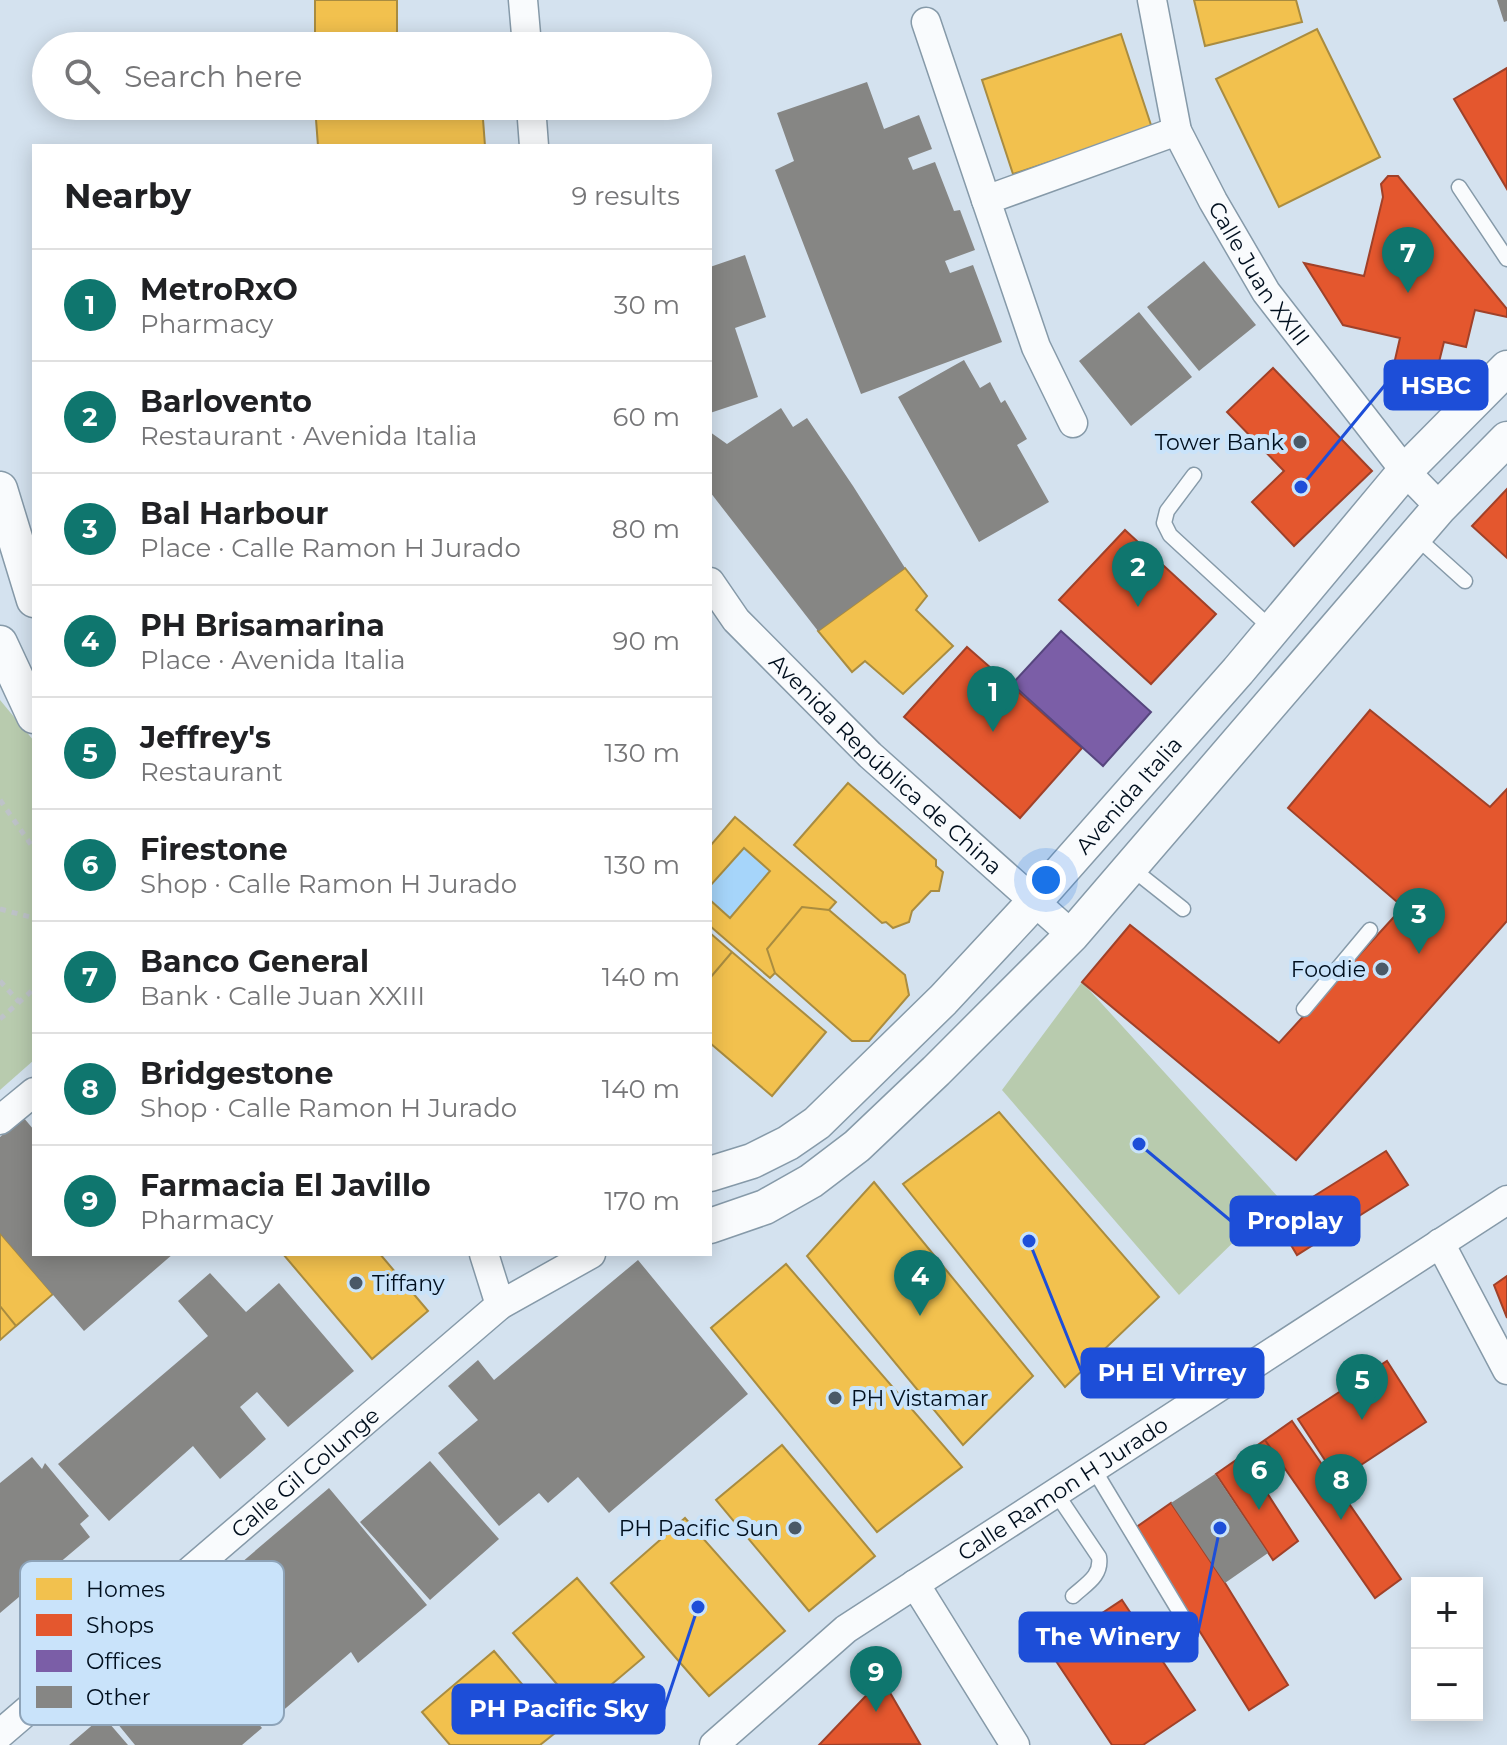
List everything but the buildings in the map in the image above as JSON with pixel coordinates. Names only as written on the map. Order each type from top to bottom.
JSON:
[{"type":"street","points":[[523,0],[526,32]]},
{"type":"street","name":"Calle Juan XXIII","points":[[1152,0],[1177,131],[1213,201],[1266,292],[1405,471],[1440,507]]},
{"type":"street","points":[[926,22],[1036,347],[1073,423]]},
{"type":"street","points":[[532,120],[534,144]]},
{"type":"street","points":[[986,200],[1177,131]]},
{"type":"street","name":"Avenida Italia","points":[[712,1173],[752,1161],[788,1143],[817,1123],[943,1000],[1035,901],[1272,630],[1405,471],[1507,368]]},
{"type":"street","points":[[712,1225],[765,1207],[811,1181],[857,1146],[947,1061],[1072,935],[1440,507],[1507,439]]},
{"type":"street","points":[[0,489],[32,593]]},
{"type":"street","name":"Avenida República de China","points":[[712,585],[736,620],[870,755],[1072,935]]},
{"type":"street","points":[[0,643],[32,712]]},
{"type":"street","points":[[0,1120],[32,1094]]},
{"type":"street","name":"Calle Ramon H Jurado","points":[[714,1745],[846,1629],[1507,1200]]},
{"type":"street","points":[[1440,1243],[1507,1370]]},
{"type":"street","points":[[485,1256],[500,1305]]},
{"type":"street","name":"Calle Gil Colunge","points":[[202,1561],[500,1305],[587,1256]]},
{"type":"street","points":[[915,1584],[1015,1745]]},
{"type":"street","name":"Calle Gil Colunge","points":[[0,1734],[20,1717]]},
{"type":"lane","points":[[1459,187],[1507,259]]},
{"type":"lane","points":[[1194,475],[1167,511],[1164,523],[1170,535],[1272,630]]},
{"type":"lane","points":[[1415,536],[1465,581]]},
{"type":"lane","points":[[1130,867],[1183,909]]},
{"type":"lane","points":[[1304,1009],[1370,930]]},
{"type":"lane","points":[[1093,1468],[1190,1629]]},
{"type":"lane","points":[[1056,1493],[1099,1557],[1101,1565],[1098,1574],[1073,1596]]},
{"type":"path","points":[[0,800],[32,846]]},
{"type":"path","points":[[0,909],[32,917]]},
{"type":"path","points":[[0,981],[19,1002]]},
{"type":"path","points":[[0,1019],[32,991]]},
{"type":"green space","points":[[0,700],[32,739],[32,1062],[0,1090]]},
{"type":"green space","points":[[1082,982],[1279,1198],[1179,1295],[1002,1090]]},
{"type":"water","points":[[744,848],[770,871],[730,918],[712,902],[712,884]]},
{"type":"place","name":"Banco General","points":[[1408,293]]},
{"type":"place","name":"Tower Bank","points":[[1300,442]]},
{"type":"place","name":"HSBC","points":[[1301,487]]},
{"type":"place","name":"Barlovento","points":[[1138,607]]},
{"type":"place","name":"MetroRxO","points":[[993,732]]},
{"type":"place","name":"Bal Harbour","points":[[1419,954]]},
{"type":"place","name":"Foodie","points":[[1382,969]]},
{"type":"place","name":"Proplay","points":[[1139,1144]]},
{"type":"place","name":"PH El Virrey","points":[[1029,1241]]},
{"type":"place","name":"Tiffany","points":[[356,1283]]},
{"type":"place","name":"PH Brisamarina","points":[[920,1316]]},
{"type":"place","name":"PH Vistamar","points":[[835,1398]]},
{"type":"place","name":"Jeffrey's","points":[[1362,1420]]},
{"type":"place","name":"Firestone","points":[[1259,1510]]},
{"type":"place","name":"Bridgestone","points":[[1341,1520]]},
{"type":"place","name":"PH Pacific Sun","points":[[795,1528]]},
{"type":"place","name":"The Winery","points":[[1220,1528]]},
{"type":"place","name":"PH Pacific Sky","points":[[698,1607]]},
{"type":"place","name":"Farmacia El Javillo","points":[[876,1712]]}]
